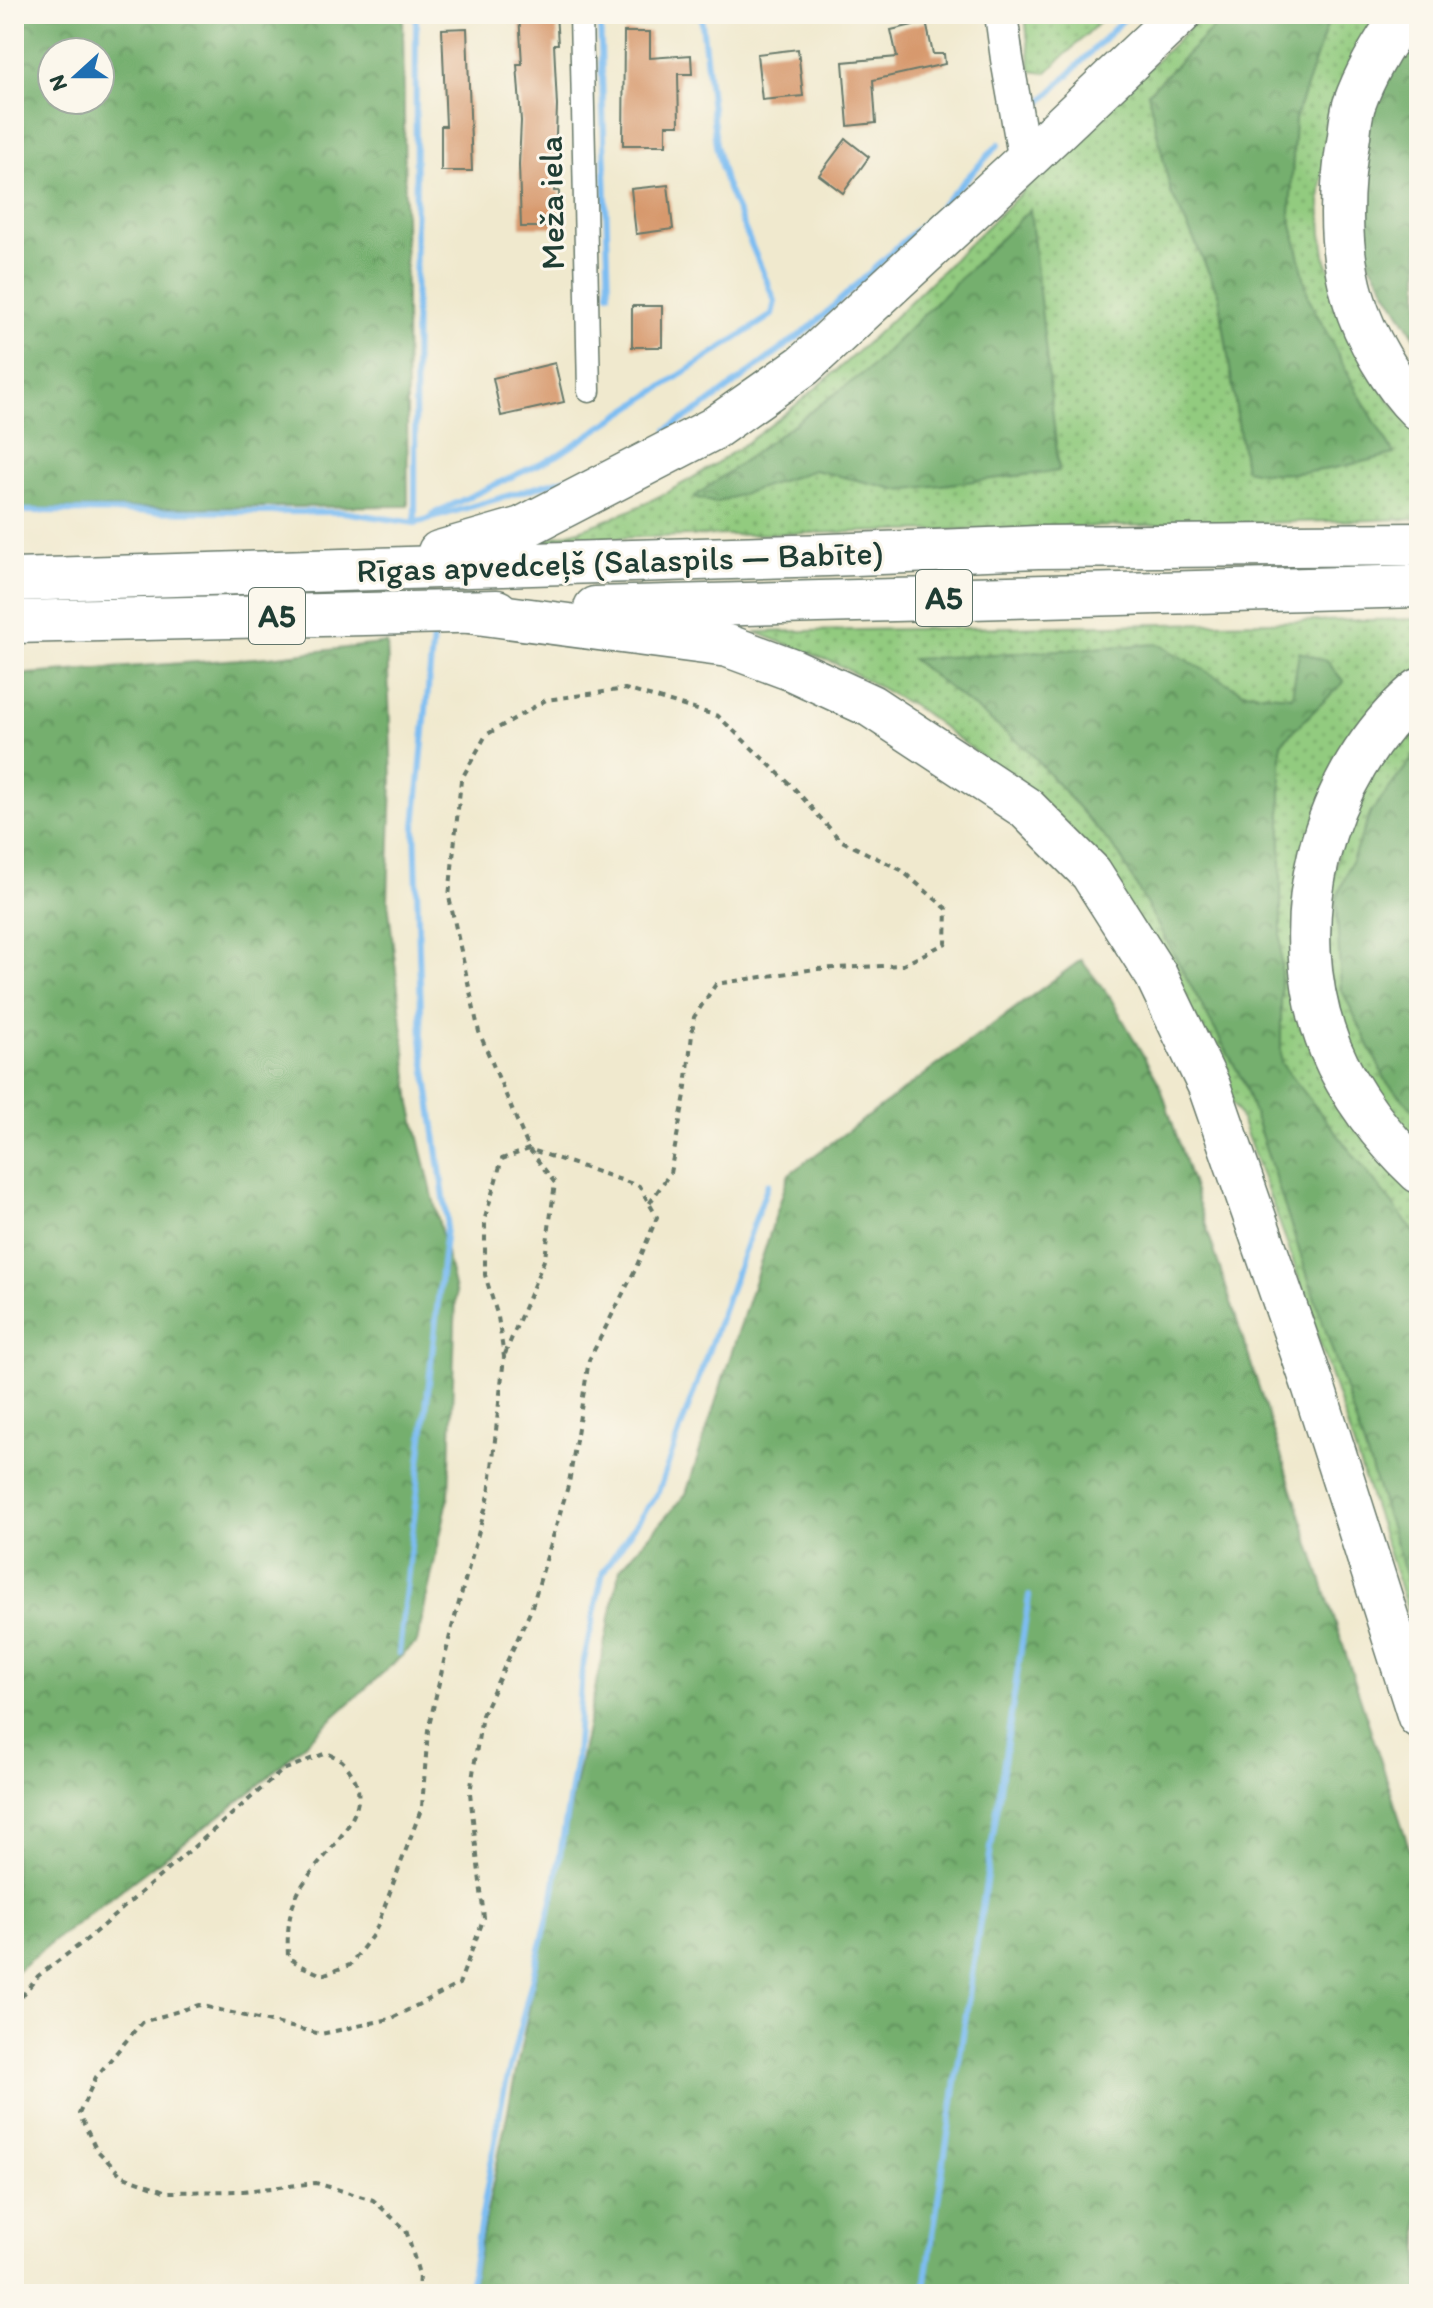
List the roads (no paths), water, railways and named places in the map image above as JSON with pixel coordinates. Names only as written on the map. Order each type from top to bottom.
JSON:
[{"type":"highway","points":[[354,570],[444,551],[522,528],[713,429],[804,365],[1180,14]]},
{"type":"highway","points":[[1404,14],[1369,71],[1353,107],[1343,172],[1344,245],[1354,301],[1375,348],[1405,396],[1419,410]]},
{"type":"highway","name":"Rīgas apvedceļš (Salaspils — Babīte)","points":[[14,580],[1038,547],[1419,544]]},
{"type":"highway","name":"Rīgas apvedceļš (Salaspils — Babīte)","points":[[14,622],[1419,586]]},
{"type":"highway","points":[[469,612],[728,646],[793,670],[871,706],[1026,808],[1091,873],[1156,975],[1209,1086],[1313,1385],[1419,1717]]},
{"type":"highway","points":[[1419,690],[1381,731],[1355,767],[1337,802],[1319,851],[1313,881],[1310,965],[1318,1008],[1331,1049],[1346,1080],[1371,1117],[1419,1172]]},
{"type":"street","name":"Meža iela","points":[[581,14],[589,391]]},
{"type":"street","points":[[1001,14],[1025,161]]},
{"type":"waterway","points":[[415,523],[416,14]]},
{"type":"waterway","points":[[600,14],[609,293]]},
{"type":"waterway","points":[[433,514],[558,455],[772,315],[775,301],[725,182],[716,145],[701,14]]},
{"type":"waterway","points":[[1038,105],[1129,14]]},
{"type":"waterway","points":[[667,430],[706,405],[812,326],[931,216],[999,144]]},
{"type":"waterway","points":[[14,511],[343,512],[415,523],[593,468]]},
{"type":"waterway","points":[[399,1653],[447,1219],[422,1042],[415,826],[433,637]]},
{"type":"waterway","points":[[468,2294],[503,2096],[553,1897],[576,1758],[582,1670],[603,1572],[658,1492],[768,1184]]},
{"type":"waterway","points":[[924,2294],[1029,1596]]}]
